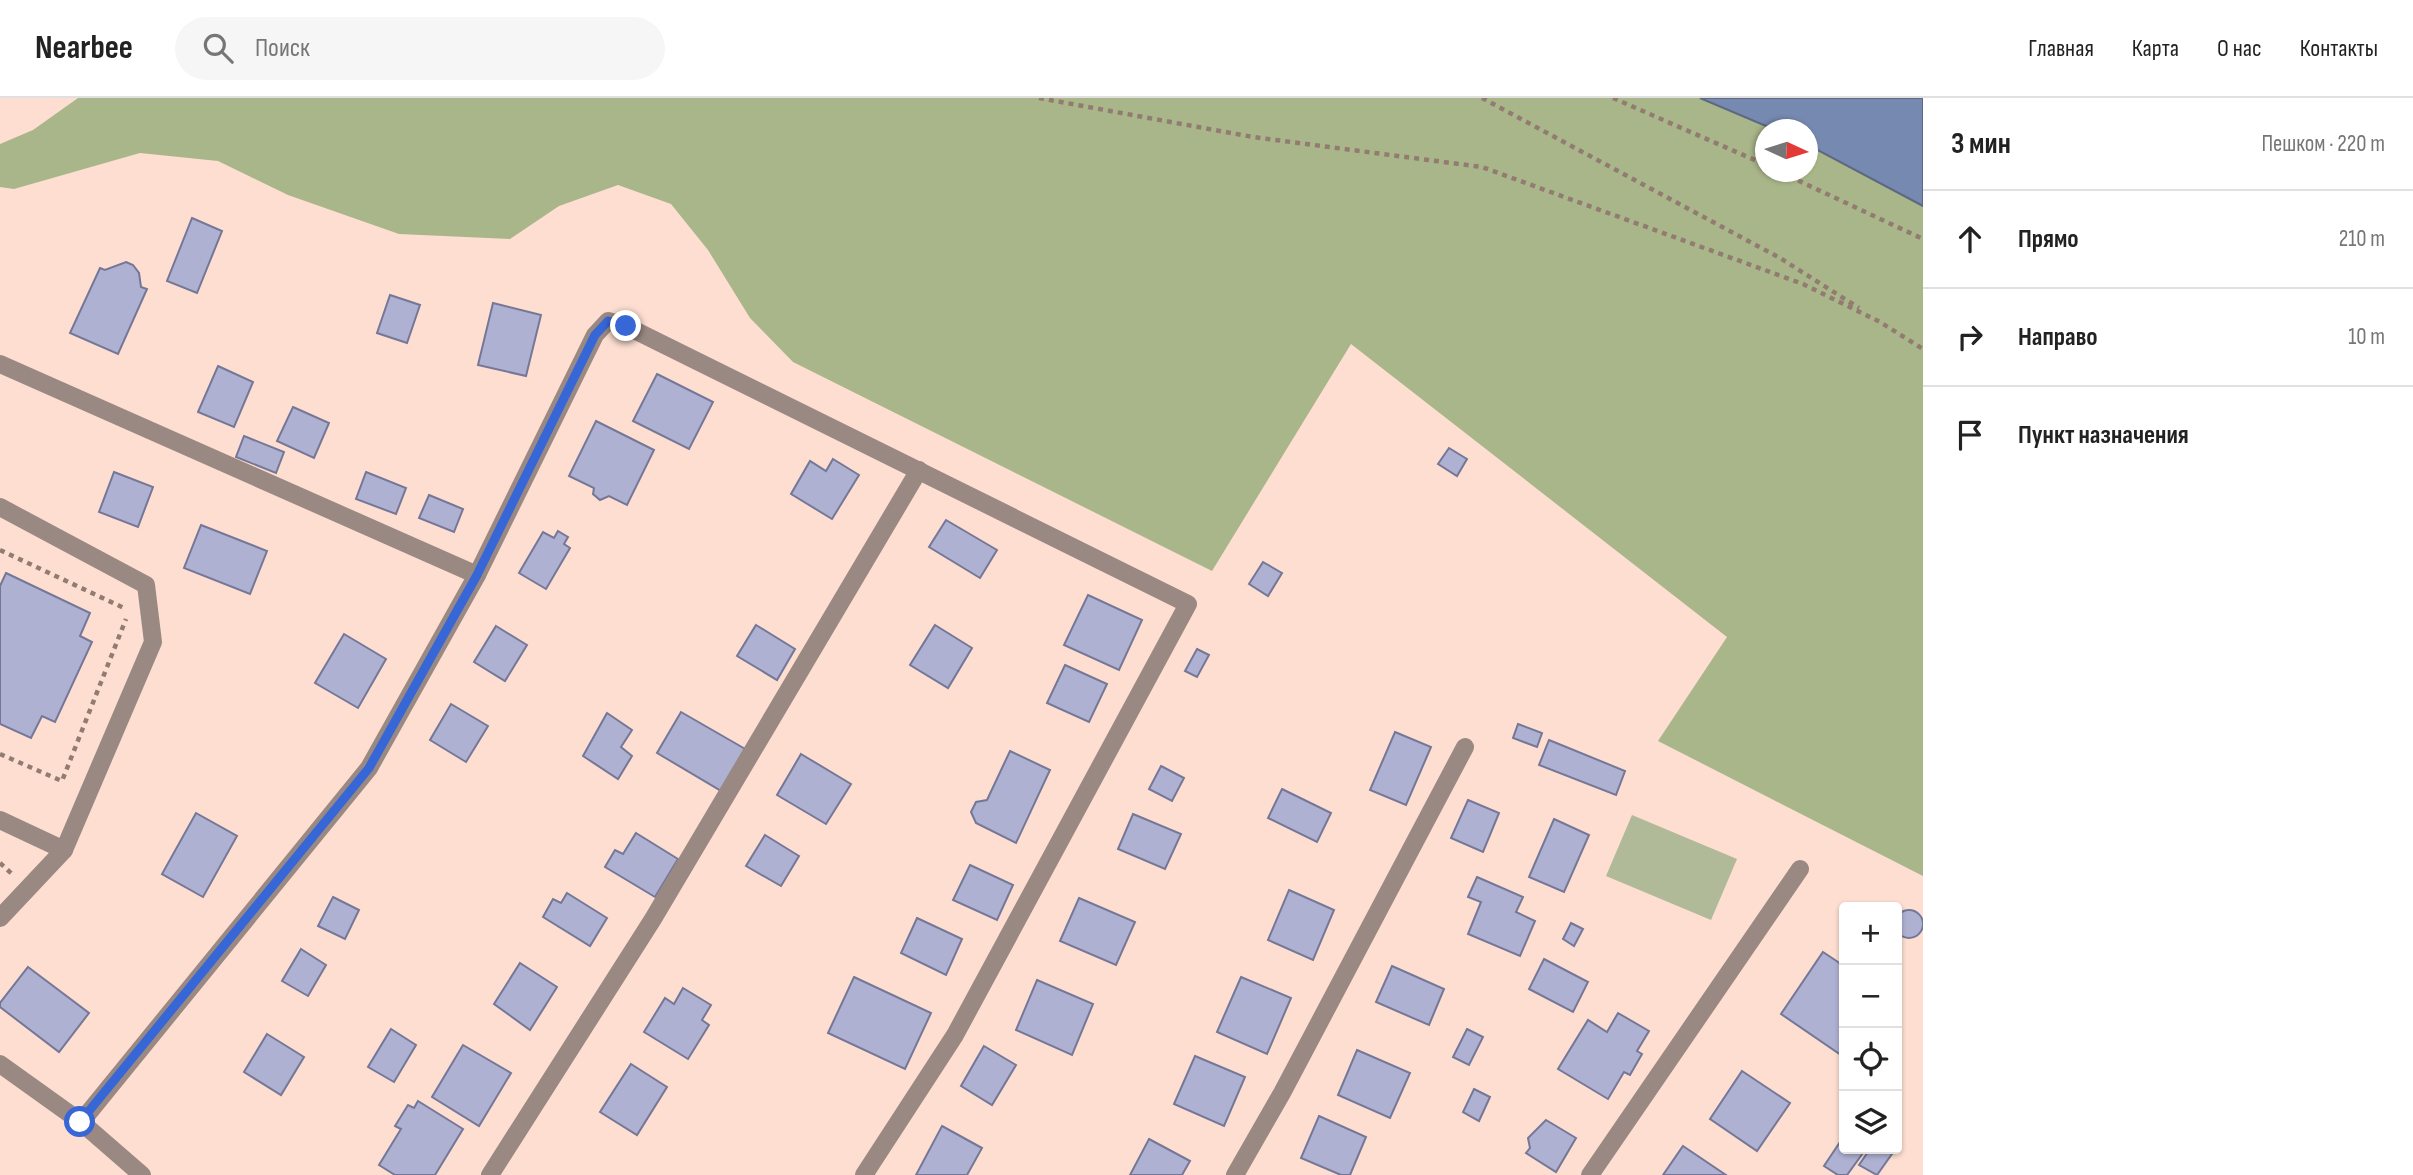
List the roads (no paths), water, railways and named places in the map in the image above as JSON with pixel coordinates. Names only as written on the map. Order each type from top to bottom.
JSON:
[{"type":"street","points":[[80,1122],[369,768],[477,575],[595,335],[608,321],[626,326],[1188,604],[955,1035],[864,1175]]},
{"type":"street","points":[[0,364],[477,575]]},
{"type":"street","points":[[490,1175],[653,919],[919,470]]},
{"type":"street","points":[[0,507],[146,585],[153,642],[64,850],[0,918]]},
{"type":"street","points":[[1235,1175],[1282,1094],[1465,747]]},
{"type":"street","points":[[0,820],[64,850]]},
{"type":"street","points":[[1590,1175],[1800,869]]},
{"type":"street","points":[[0,1063],[80,1122],[142,1175]]},
{"type":"water","points":[[1700,98],[1923,98],[1923,206],[1818,150],[1818,119],[1755,119],[1755,121]]}]
